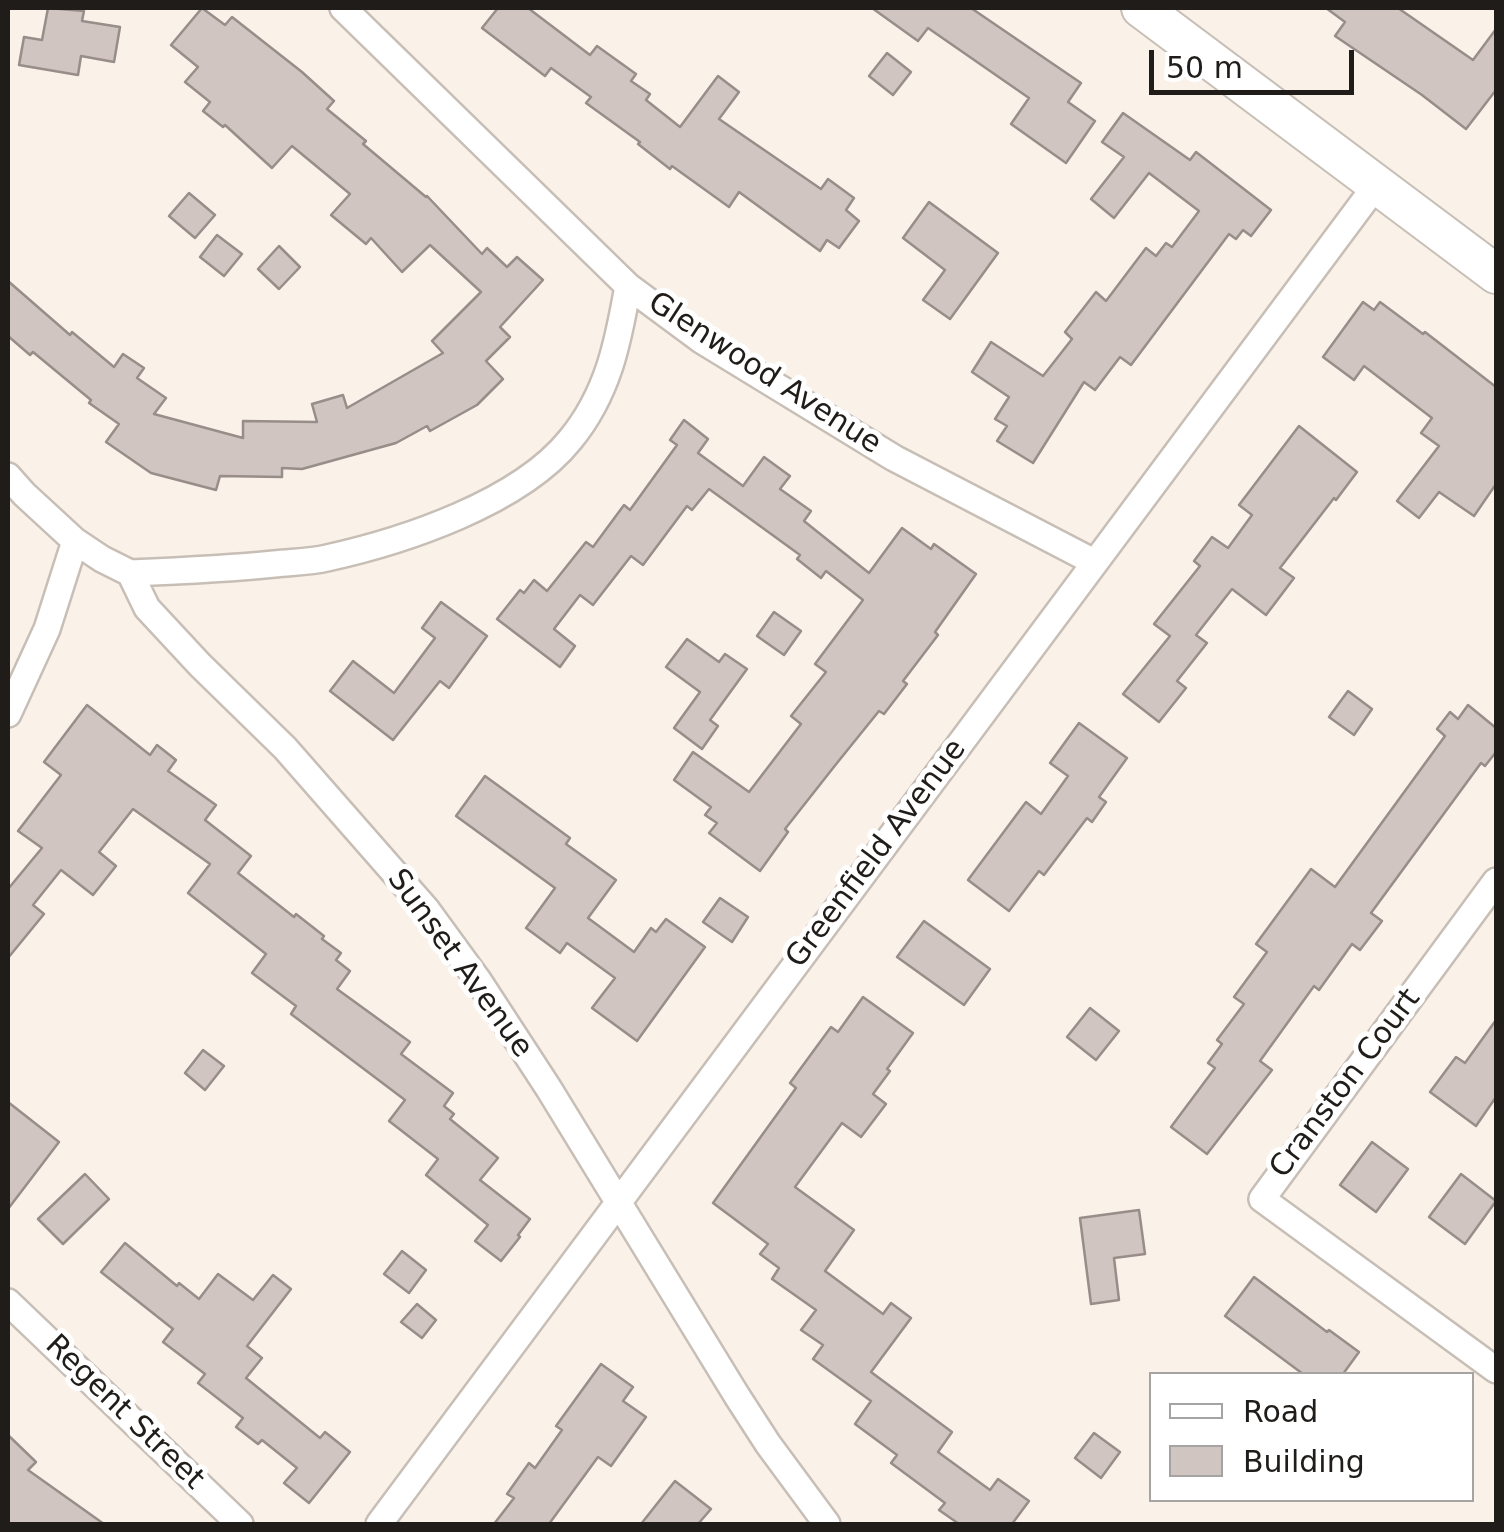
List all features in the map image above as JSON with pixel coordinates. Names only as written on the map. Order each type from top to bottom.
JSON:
[{"type":"street","name":"Glenwood Avenue","points":[[342,8],[628,286],[701,340],[894,458],[1094,562]]},
{"type":"street","points":[[1141,8],[1496,274]]},
{"type":"street","name":"Greenfield Avenue","points":[[379,1524],[1377,184]]},
{"type":"street","points":[[8,476],[75,540],[130,573],[324,558],[388,541],[446,521],[496,497],[530,478],[569,442],[610,373],[628,286]]},
{"type":"street","points":[[8,714],[47,629],[75,540]]},
{"type":"street","name":"Sunset Avenue","points":[[130,573],[147,608],[284,748],[426,910],[498,1011],[736,1396],[827,1524]]},
{"type":"street","name":"Cranston Court","points":[[1496,882],[1262,1198],[1496,1370]]},
{"type":"street","name":"Regent Street","points":[[8,1302],[240,1524]]},
{"type":"building","points":[[48,8],[84,11],[82,21],[120,27],[114,62],[81,56],[78,75],[19,65],[24,37],[42,40]]},
{"type":"building","points":[[202,8],[225,25],[232,17],[302,72],[334,101],[327,109],[427,196],[482,254],[487,248],[507,267],[517,257],[543,280],[500,327],[510,337],[486,361],[503,379],[477,405],[430,431],[427,426],[396,443],[302,469],[282,468],[282,477],[220,476],[216,490],[151,473],[106,442],[119,424],[8,336],[8,281],[114,367],[123,354],[144,368],[137,378],[166,398],[154,414],[243,438],[243,421],[317,422],[312,404],[343,395],[347,408],[443,353],[432,341],[481,292],[430,245],[402,272],[371,238],[366,244],[331,215],[350,194],[292,146],[272,168],[225,125],[203,111],[210,102],[185,82],[198,67],[171,45]]},
{"type":"building","points":[[498,8],[528,8],[590,55],[597,46],[636,74],[631,81],[650,94],[646,100],[680,127],[718,76],[739,92],[719,119],[821,189],[828,179],[854,198],[846,210],[859,221],[839,248],[827,240],[820,251],[739,192],[729,207],[672,166],[670,169],[586,103],[591,97],[551,68],[545,76],[482,28]]},
{"type":"building","points":[[872,8],[971,8],[1081,83],[1068,102],[1095,121],[1066,163],[1011,124],[1029,98],[928,28],[918,41]]},
{"type":"building","points":[[1326,8],[1398,8],[1473,60],[1496,29],[1496,90],[1466,129],[1335,36],[1345,22]]},
{"type":"building","points":[[887,53],[911,72],[893,95],[869,76]]},
{"type":"building","points":[[1123,113],[1190,160],[1196,152],[1271,210],[1251,236],[1243,230],[1236,239],[1229,234],[1131,365],[1120,357],[1095,390],[1084,382],[1033,463],[997,441],[1007,426],[995,419],[1009,397],[972,372],[991,342],[1043,376],[1072,339],[1065,332],[1096,292],[1106,301],[1146,248],[1156,256],[1166,243],[1172,247],[1199,211],[1149,173],[1114,218],[1091,199],[1124,157],[1102,142]]},
{"type":"building","points":[[189,193],[215,215],[195,238],[169,216]]},
{"type":"building","points":[[929,202],[998,253],[950,319],[923,300],[945,270],[903,238]]},
{"type":"building","points":[[217,235],[242,254],[224,276],[200,257]]},
{"type":"building","points":[[279,246],[300,267],[279,289],[258,269]]},
{"type":"building","points":[[1363,302],[1374,310],[1380,302],[1496,387],[1496,484],[1474,516],[1439,492],[1419,518],[1397,501],[1439,446],[1421,433],[1432,418],[1364,366],[1354,380],[1323,357]]},
{"type":"building","points":[[684,420],[708,439],[698,453],[743,486],[764,457],[790,476],[780,489],[811,511],[804,521],[869,573],[902,528],[931,549],[934,544],[976,574],[903,681],[907,684],[884,714],[879,711],[785,829],[788,832],[760,871],[709,833],[717,823],[705,815],[711,807],[674,780],[693,752],[749,792],[801,724],[791,716],[826,672],[815,664],[863,600],[826,571],[821,578],[797,559],[800,555],[709,489],[692,510],[687,506],[643,565],[631,556],[593,605],[580,595],[554,629],[575,646],[560,667],[497,619],[520,590],[524,593],[534,580],[547,591],[586,542],[593,547],[624,505],[630,510],[677,445],[670,440]]},
{"type":"building","points":[[1299,426],[1357,472],[1280,568],[1294,578],[1266,615],[1232,589],[1196,635],[1207,643],[1177,681],[1186,688],[1159,722],[1123,694],[1170,636],[1154,624],[1200,566],[1194,561],[1212,537],[1228,548],[1252,515],[1239,505]]},
{"type":"building","points":[[441,602],[487,636],[449,688],[440,681],[393,740],[330,691],[353,661],[394,693],[435,638],[422,628]]},
{"type":"building","points":[[774,612],[801,631],[784,655],[757,636]]},
{"type":"building","points":[[687,639],[719,662],[725,654],[747,669],[710,720],[718,726],[702,749],[674,728],[700,692],[666,667]]},
{"type":"building","points":[[1348,691],[1372,709],[1354,735],[1329,717]]},
{"type":"building","points":[[87,705],[150,755],[157,745],[176,760],[168,771],[216,805],[205,820],[251,856],[238,873],[294,917],[296,914],[341,953],[336,960],[350,971],[337,989],[410,1042],[401,1054],[453,1093],[444,1106],[454,1114],[450,1119],[498,1158],[480,1180],[530,1219],[501,1261],[475,1241],[488,1225],[426,1175],[438,1159],[389,1121],[405,1100],[291,1014],[296,1006],[252,973],[266,954],[188,893],[210,864],[133,809],[99,852],[116,866],[93,895],[61,870],[33,905],[44,914],[8,958],[8,889],[42,848],[18,831],[61,775],[44,762]]},
{"type":"building","points":[[1468,705],[1496,728],[1496,752],[1485,766],[1481,763],[1371,913],[1382,921],[1360,950],[1352,944],[1319,990],[1314,986],[1260,1061],[1272,1070],[1207,1154],[1171,1127],[1215,1068],[1208,1063],[1222,1044],[1217,1040],[1244,1004],[1234,997],[1267,952],[1256,944],[1311,869],[1335,887],[1445,736],[1437,729],[1450,712],[1458,719]]},
{"type":"building","points":[[1079,723],[1127,758],[1099,797],[1106,802],[1092,822],[1087,818],[1044,875],[1039,871],[1009,911],[968,880],[1026,802],[1041,814],[1068,776],[1050,763]]},
{"type":"building","points":[[485,776],[570,838],[566,844],[616,880],[588,918],[634,952],[651,928],[656,932],[666,919],[705,947],[637,1041],[592,1008],[615,978],[567,943],[560,953],[526,928],[555,888],[456,816]]},
{"type":"building","points":[[720,898],[748,917],[732,942],[703,922]]},
{"type":"building","points":[[924,921],[990,969],[964,1005],[897,957]]},
{"type":"building","points":[[863,997],[913,1033],[873,1094],[886,1104],[861,1137],[842,1123],[795,1187],[854,1230],[825,1271],[883,1314],[891,1303],[911,1318],[871,1372],[952,1432],[938,1452],[990,1490],[998,1479],[1029,1501],[1012,1524],[959,1524],[939,1510],[945,1503],[891,1463],[897,1455],[855,1424],[871,1401],[813,1359],[823,1345],[801,1330],[816,1310],[772,1279],[779,1268],[760,1254],[768,1244],[713,1203],[796,1088],[790,1083],[831,1027],[838,1032]]},
{"type":"building","points":[[1090,1008],[1119,1031],[1096,1060],[1067,1037]]},
{"type":"building","points":[[1496,1020],[1496,1097],[1476,1126],[1430,1092],[1456,1057],[1465,1063]]},
{"type":"building","points":[[203,1050],[224,1066],[205,1090],[185,1073]]},
{"type":"building","points":[[8,1102],[59,1142],[8,1209]]},
{"type":"building","points":[[1372,1142],[1408,1169],[1376,1212],[1340,1185]]},
{"type":"building","points":[[85,1174],[109,1199],[63,1244],[38,1219]]},
{"type":"building","points":[[1461,1174],[1496,1201],[1465,1244],[1429,1217]]},
{"type":"building","points":[[1139,1210],[1145,1254],[1114,1258],[1119,1300],[1091,1304],[1080,1218]]},
{"type":"building","points":[[125,1243],[199,1299],[218,1274],[253,1300],[273,1275],[291,1289],[247,1346],[262,1358],[246,1378],[320,1438],[325,1432],[350,1452],[309,1503],[284,1483],[297,1468],[262,1440],[258,1444],[236,1427],[243,1418],[198,1383],[205,1374],[163,1342],[173,1329],[101,1272]]},
{"type":"building","points":[[402,1251],[426,1270],[409,1293],[384,1274]]},
{"type":"building","points":[[1254,1277],[1359,1352],[1344,1372],[1300,1372],[1225,1316]]},
{"type":"building","points":[[417,1304],[436,1320],[422,1338],[401,1322]]},
{"type":"building","points":[[601,1364],[633,1387],[623,1401],[646,1417],[611,1466],[598,1457],[549,1524],[494,1524],[514,1498],[507,1494],[529,1463],[535,1468],[562,1430],[556,1426]]},
{"type":"building","points":[[1094,1433],[1120,1452],[1101,1478],[1075,1458]]},
{"type":"building","points":[[8,1435],[36,1462],[28,1470],[104,1524],[8,1524]]},
{"type":"building","points":[[675,1481],[711,1509],[698,1524],[641,1524]]}]
